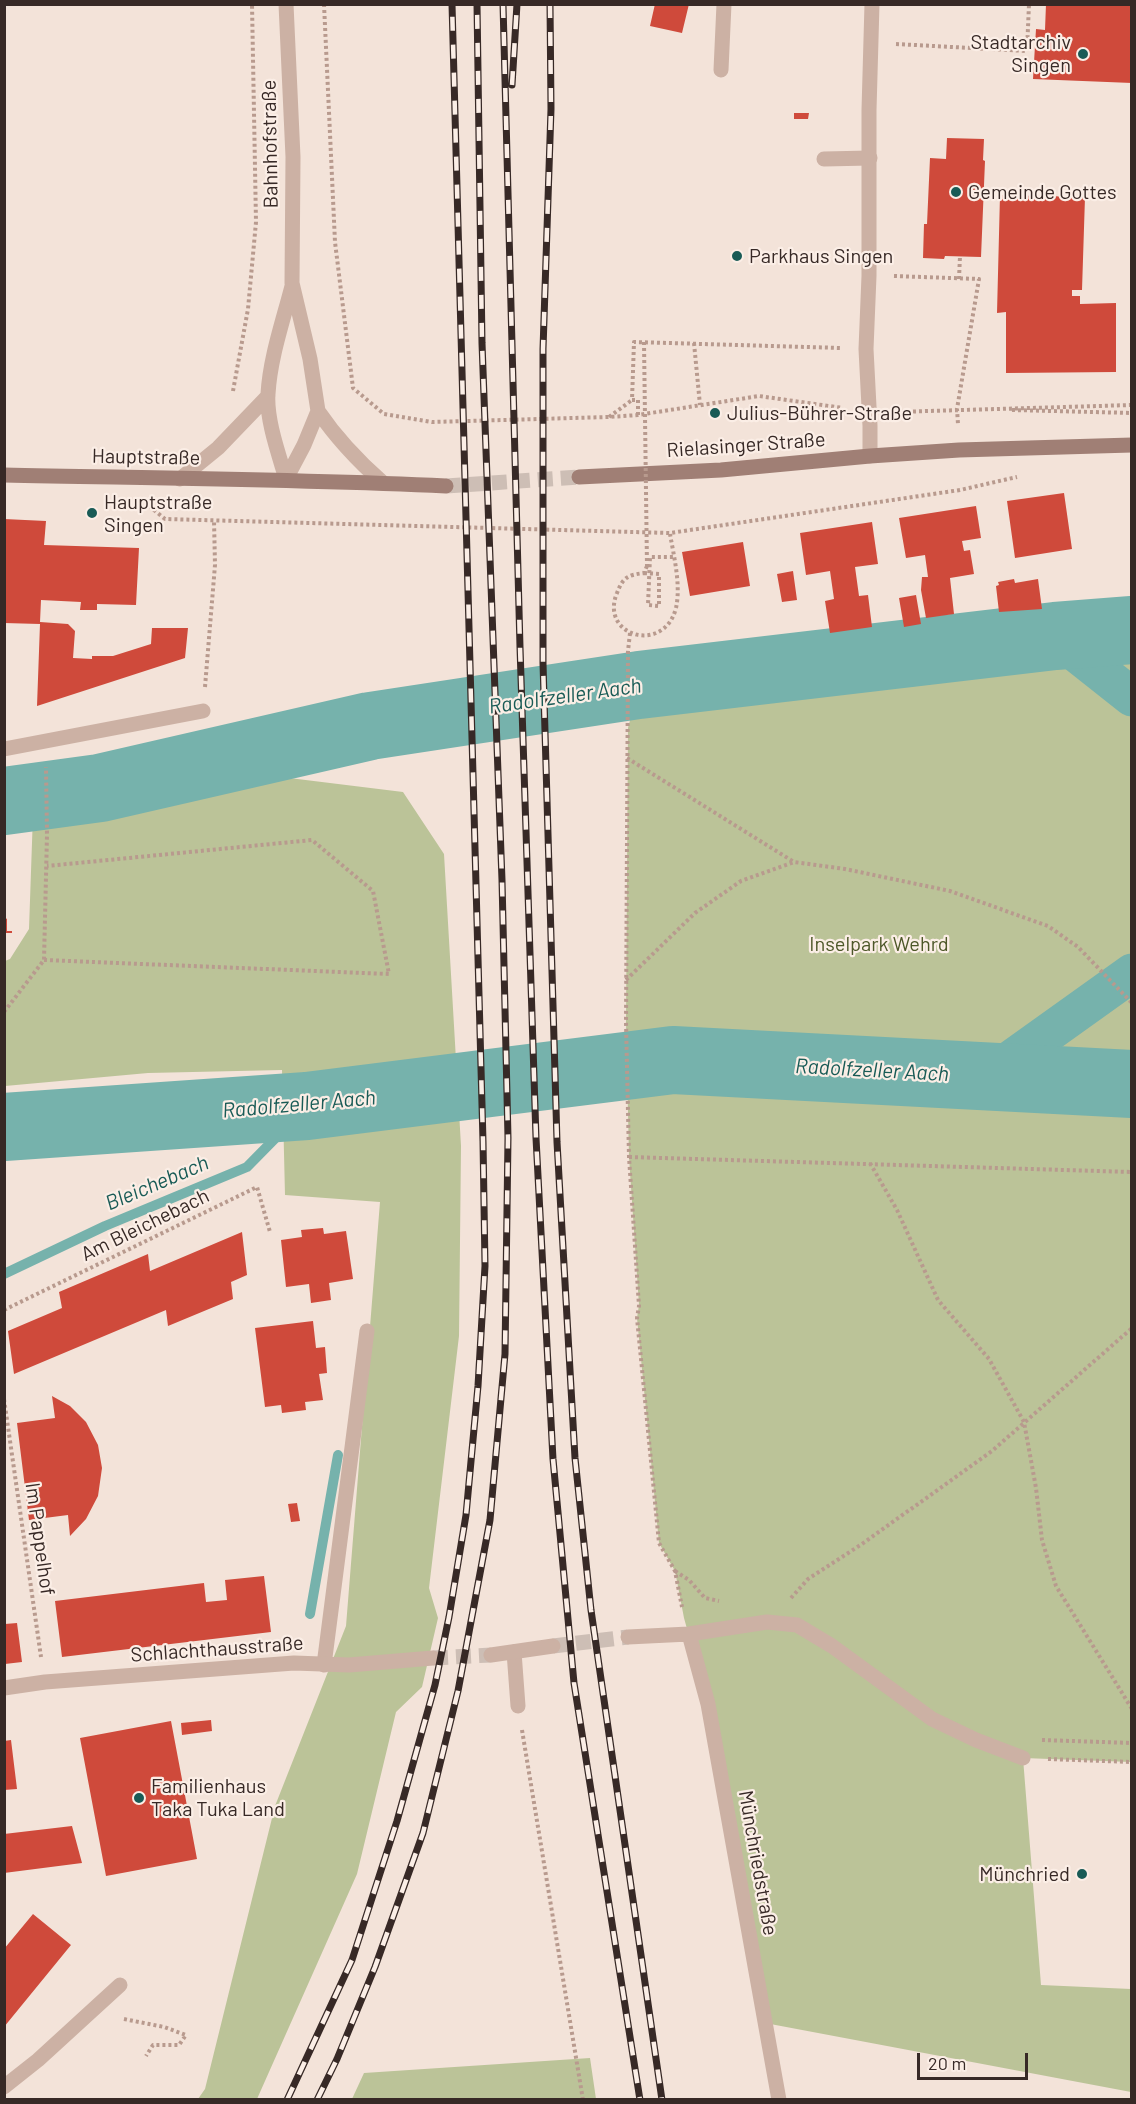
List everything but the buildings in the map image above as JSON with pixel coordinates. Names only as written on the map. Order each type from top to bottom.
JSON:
[{"type":"main road","name":"Rielasinger Straße","points":[[579,477],[721,470],[959,450],[1131,445]]},
{"type":"main road","name":"Hauptstraße","points":[[4,475],[286,479]]},
{"type":"main road","points":[[286,479],[446,486]]},
{"type":"street","name":"Bahnhofstraße","points":[[286,4],[293,157],[292,283],[268,396],[274,438],[286,479]]},
{"type":"street","points":[[721,70],[724,4]]},
{"type":"street","points":[[870,456],[866,349],[873,4]]},
{"type":"street","points":[[824,159],[870,158]]},
{"type":"street","name":"Bahnhofstraße","points":[[292,283],[310,359],[318,411]]},
{"type":"street","points":[[180,479],[218,448],[268,396]]},
{"type":"street","points":[[286,479],[304,446],[318,411]]},
{"type":"street","points":[[318,411],[340,442],[383,483]]},
{"type":"street","points":[[4,748],[203,711]]},
{"type":"street","points":[[324,1665],[367,1331]]},
{"type":"street","points":[[628,1637],[689,1635],[767,1622],[797,1625],[832,1646],[932,1719],[976,1740],[1023,1758]]},
{"type":"street","name":"Münchriedstraße","points":[[689,1635],[708,1704],[778,2100]]},
{"type":"street","points":[[491,1655],[553,1646]]},
{"type":"street","points":[[514,1652],[518,1706]]},
{"type":"street","name":"Schlachthausstraße","points":[[4,1688],[45,1682],[294,1663],[349,1665],[433,1658]]},
{"type":"street","points":[[4,2087],[38,2060],[120,1985]]},
{"type":"path","points":[[234,388],[248,309],[256,222],[252,4]]},
{"type":"path","points":[[324,4],[335,242],[353,388],[384,414],[432,422],[609,417],[638,415],[759,396],[869,412],[1131,405]]},
{"type":"path","points":[[872,43],[1027,51],[1029,4]]},
{"type":"path","points":[[959,279],[960,256]]},
{"type":"path","points":[[869,276],[979,279],[957,409]]},
{"type":"path","points":[[632,400],[634,342],[866,349]]},
{"type":"path","points":[[644,342],[647,566],[644,573]]},
{"type":"path","points":[[694,343],[700,405]]},
{"type":"path","points":[[609,417],[632,400],[638,400],[638,415]]},
{"type":"path","points":[[957,409],[1131,413]]},
{"type":"path","points":[[165,519],[670,533],[960,490]]},
{"type":"path","points":[[203,711],[215,565],[214,520]]},
{"type":"path","points":[[670,533],[673,557],[676,608],[669,623],[659,632],[646,637],[630,633],[615,618],[614,601],[620,585],[629,575],[644,573],[651,573],[659,574],[659,606],[648,605],[648,593],[649,581],[650,569],[650,557],[673,557]]},
{"type":"path","points":[[630,633],[628,651],[626,1022],[629,1157],[639,1306],[637,1318],[659,1544],[675,1571],[689,1635]]},
{"type":"path","points":[[627,758],[794,862],[845,869],[950,891],[1048,926],[1078,947],[1131,1003]]},
{"type":"path","points":[[4,1012],[44,960],[47,866],[46,775]]},
{"type":"path","points":[[44,960],[389,974],[373,891],[312,840],[47,866]]},
{"type":"path","points":[[626,981],[695,913],[741,881],[794,862]]},
{"type":"path","points":[[629,1157],[1131,1172]]},
{"type":"path","points":[[870,1163],[897,1210],[938,1300],[989,1359],[1024,1422],[1036,1488],[1042,1540],[1056,1586],[1131,1709]]},
{"type":"path","name":"Am Bleichebach","points":[[4,1310],[257,1187],[270,1232]]},
{"type":"path","points":[[767,1622],[808,1579],[992,1451],[1131,1328]]},
{"type":"path","name":"Im Pappelhof","points":[[4,1399],[45,1682]]},
{"type":"path","points":[[518,1706],[583,2100]]},
{"type":"path","points":[[1023,1758],[1131,1762]]},
{"type":"path","points":[[88,2012],[164,2027],[186,2035],[179,2045],[153,2044],[146,2056]]},
{"type":"green space","name":"Inselpark Wehrd","points":[[1131,630],[1131,1762],[1023,1758],[1041,1985],[1131,1989],[1131,2092],[765,2023],[708,1704],[684,1618],[675,1571],[659,1543],[637,1318],[639,1305],[629,1157],[626,1022],[628,728],[639,685],[1055,636]]},
{"type":"green space","points":[[265,775],[403,792],[444,854],[461,1146],[459,1336],[429,1588],[438,1618],[422,1687],[396,1712],[357,1874],[257,2099],[198,2099],[205,2089],[275,1806],[346,1626],[380,1202],[285,1195],[282,1070],[148,1073],[5,1086],[5,961],[10,959],[29,929],[33,814]]},
{"type":"green space","points":[[590,2058],[596,2099],[352,2099],[364,2073]]},
{"type":"waterway","name":"Radolfzeller Aach","points":[[4,801],[100,788],[370,726],[639,685],[1055,636],[1132,630]]},
{"type":"waterway","points":[[1055,636],[1132,697]]},
{"type":"waterway","points":[[988,1076],[1132,973]]},
{"type":"waterway","name":"Radolfzeller Aach","points":[[4,1127],[307,1106],[673,1060],[1132,1084]]},
{"type":"waterway","name":"Bleichebach","points":[[4,1274],[105,1226],[247,1167],[307,1106]]},
{"type":"waterway","points":[[310,1614],[338,1455]]},
{"type":"tunnel","points":[[446,486],[579,477]]},
{"type":"tunnel","points":[[553,1646],[628,1637]]},
{"type":"tunnel","points":[[433,1658],[491,1655]]},
{"type":"railway","points":[[287,2100],[352,1960],[397,1821],[435,1685],[466,1515],[478,1386],[485,1266],[483,1141],[452,4]]},
{"type":"railway","points":[[317,2100],[337,2059],[375,1967],[423,1833],[458,1691],[490,1520],[505,1354],[508,1138],[502,880],[482,343],[477,4]]},
{"type":"railway","points":[[503,4],[536,1138],[553,1459],[574,1683],[640,2100]]},
{"type":"railway","points":[[512,85],[517,4]]},
{"type":"railway","points":[[550,4],[551,109],[543,349],[543,663],[557,1142],[575,1458],[591,1610],[662,2100]]},
{"type":"place","name":"Stadtarchiv Singen","points":[[1083,54]]},
{"type":"place","name":"Gemeinde Gottes","points":[[956,192]]},
{"type":"place","name":"Parkhaus Singen","points":[[737,256]]},
{"type":"place","name":"Julius-Bührer-Straße","points":[[715,413]]},
{"type":"place","name":"Hauptstraße Singen","points":[[92,513]]},
{"type":"place","name":"Familienhaus Taka Tuka Land","points":[[139,1798]]},
{"type":"place","name":"Münchried","points":[[1082,1874]]}]
